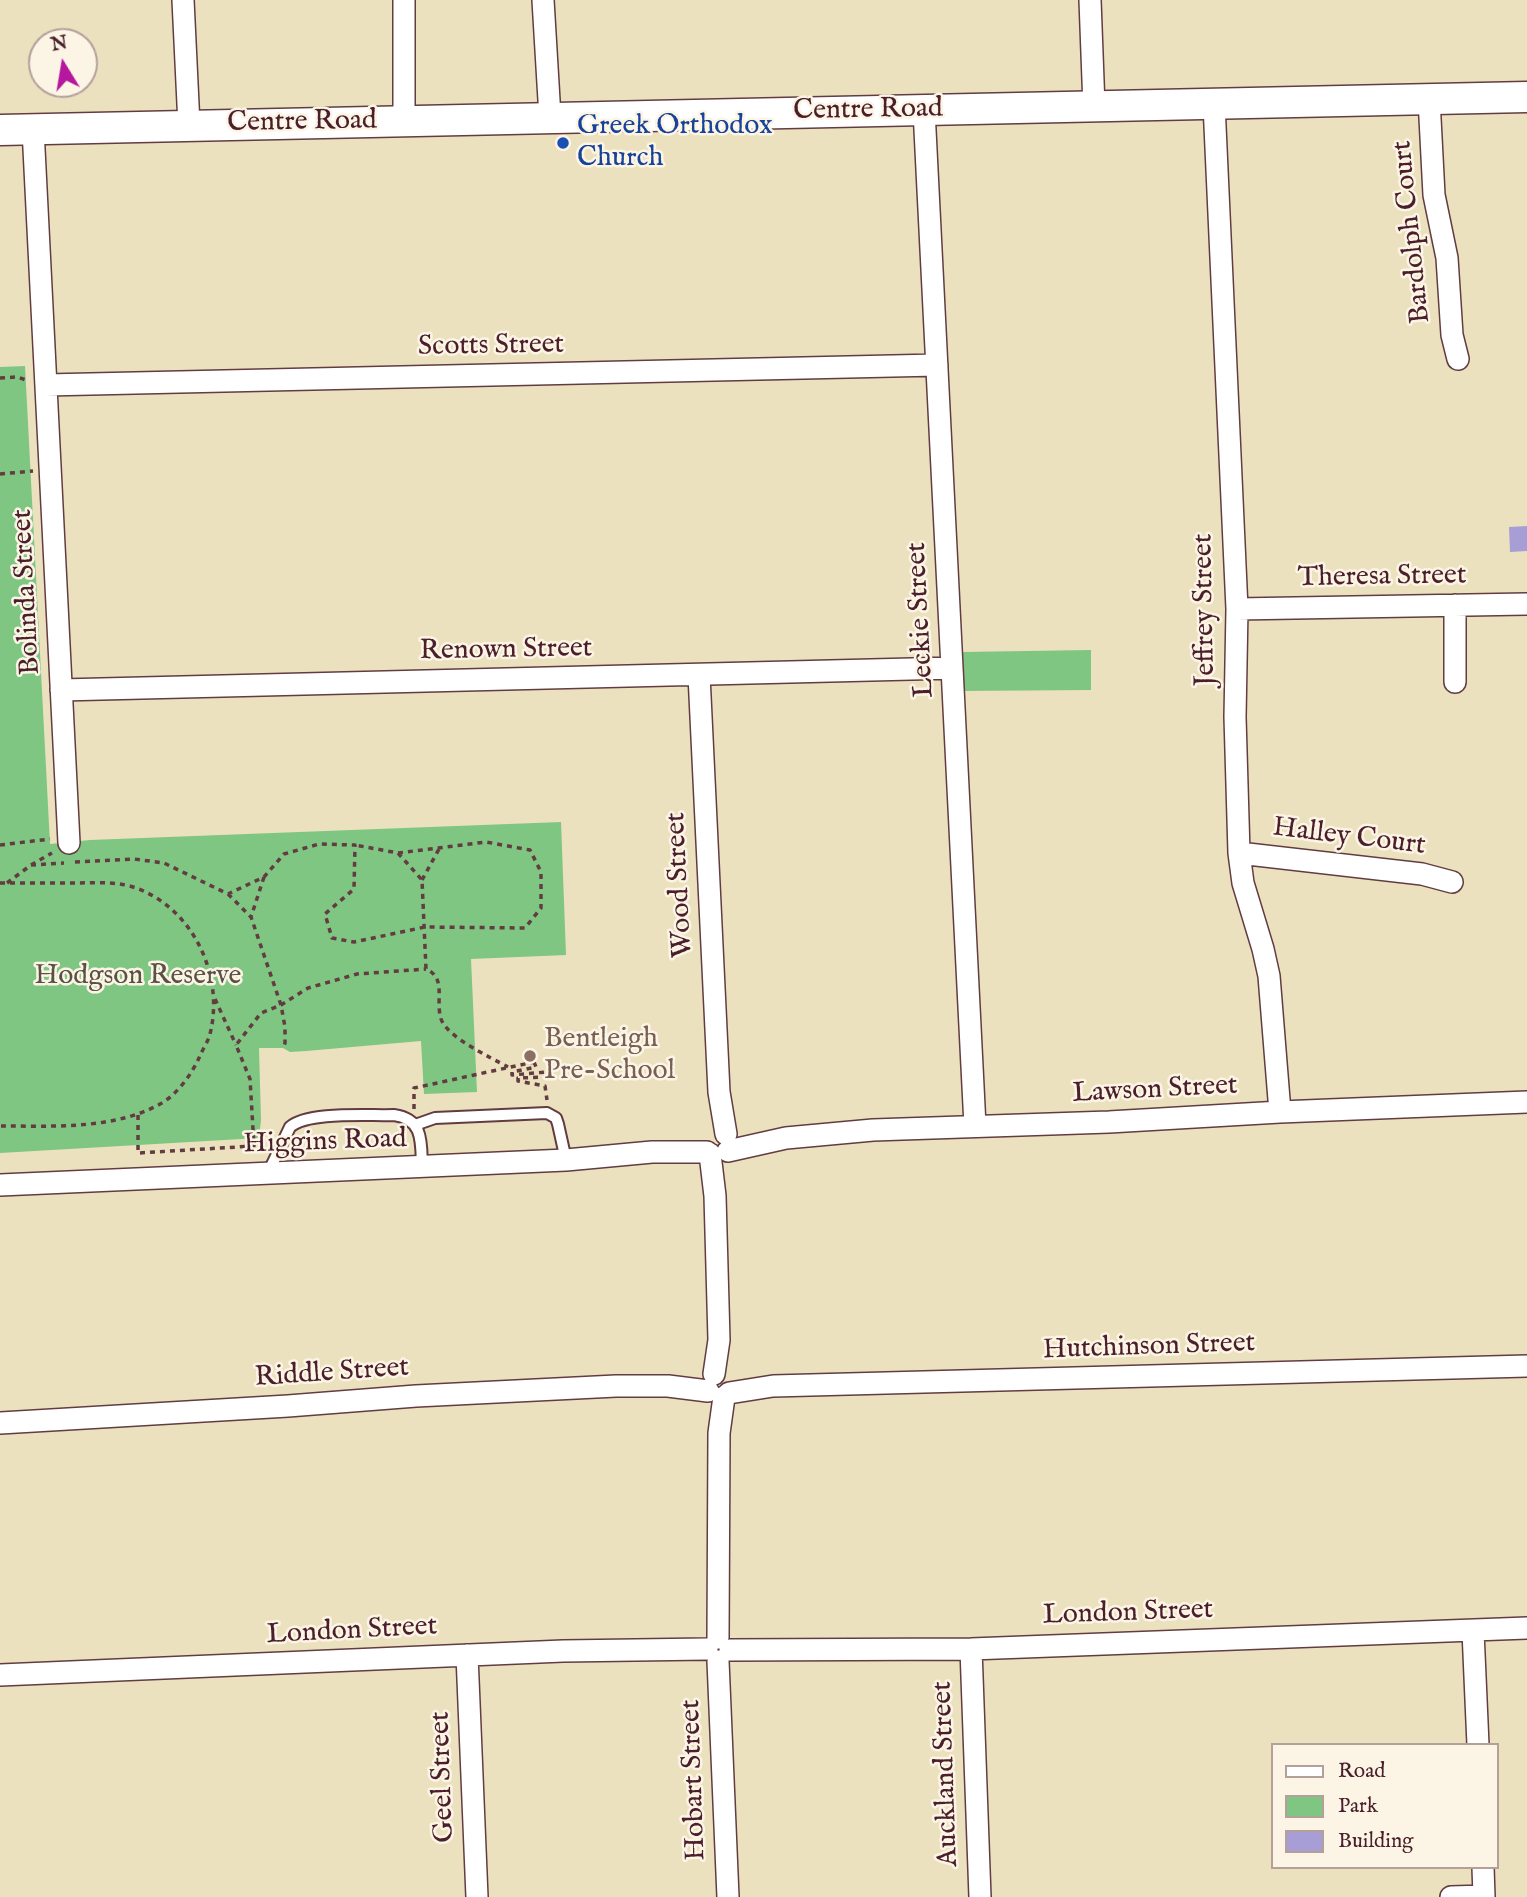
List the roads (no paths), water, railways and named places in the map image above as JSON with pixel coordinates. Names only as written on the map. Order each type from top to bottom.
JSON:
[{"type":"main road","name":"Centre Road","points":[[0,130],[1527,97]]},
{"type":"street","points":[[183,0],[189,125]]},
{"type":"street","points":[[404,0],[404,120]]},
{"type":"street","points":[[543,0],[550,117]]},
{"type":"street","points":[[1090,0],[1094,107]]},
{"type":"street","name":"Bardolph Court","points":[[1429,99],[1434,195],[1447,258],[1452,335],[1458,359]]},
{"type":"street","name":"Jeffrey Street","points":[[1214,104],[1237,609],[1235,717],[1239,853],[1243,883],[1268,969],[1280,1112]]},
{"type":"street","name":"Leckie Street","points":[[924,110],[975,1126]]},
{"type":"street","name":"Bolinda Street","points":[[33,129],[37,383],[61,690],[69,844]]},
{"type":"street","name":"Scotts Street","points":[[37,383],[937,365]]},
{"type":"street","name":"Theresa Street","points":[[1237,609],[1527,604]]},
{"type":"street","points":[[1455,605],[1455,682]]},
{"type":"street","name":"Renown Street","points":[[61,690],[952,668]]},
{"type":"street","name":"Wood Street","points":[[699,675],[719,1092],[717,1144]]},
{"type":"street","name":"Halley Court","points":[[1239,853],[1422,874],[1452,882]]},
{"type":"street","name":"Lawson Street","points":[[717,1144],[861,1131],[1109,1122],[1527,1101]]},
{"type":"street","name":"Higgins Road","points":[[0,1185],[566,1160],[717,1144]]},
{"type":"street","name":"Hobart Street","points":[[717,1144],[715,1196],[719,1340],[718,1650],[728,1897]]},
{"type":"street","name":"Hutchinson Street","points":[[719,1386],[1527,1366]]},
{"type":"street","name":"Riddle Street","points":[[0,1423],[416,1396],[616,1386],[719,1386]]},
{"type":"street","name":"London Street","points":[[0,1675],[576,1651],[971,1649],[1527,1629]]},
{"type":"street","points":[[1473,1631],[1478,1743]]},
{"type":"street","name":"Auckland Street","points":[[971,1649],[980,1897]]},
{"type":"street","name":"Geel Street","points":[[467,1655],[477,1897]]},
{"type":"street","points":[[1451,1897],[1484,1896],[1483,1869]]},
{"type":"lane","points":[[415,1125],[435,1118],[547,1113],[556,1118],[566,1160]]},
{"type":"lane","points":[[268,1173],[290,1127],[304,1119],[331,1116],[403,1116],[415,1125],[420,1139],[422,1167]]},
{"type":"place","name":"Greek Orthodox Church","points":[[563,143]]},
{"type":"place","name":"Bentleigh Pre-School","points":[[530,1056]]},
{"type":"park label","name":"Hodgson Reserve","points":[[138,977]]}]
